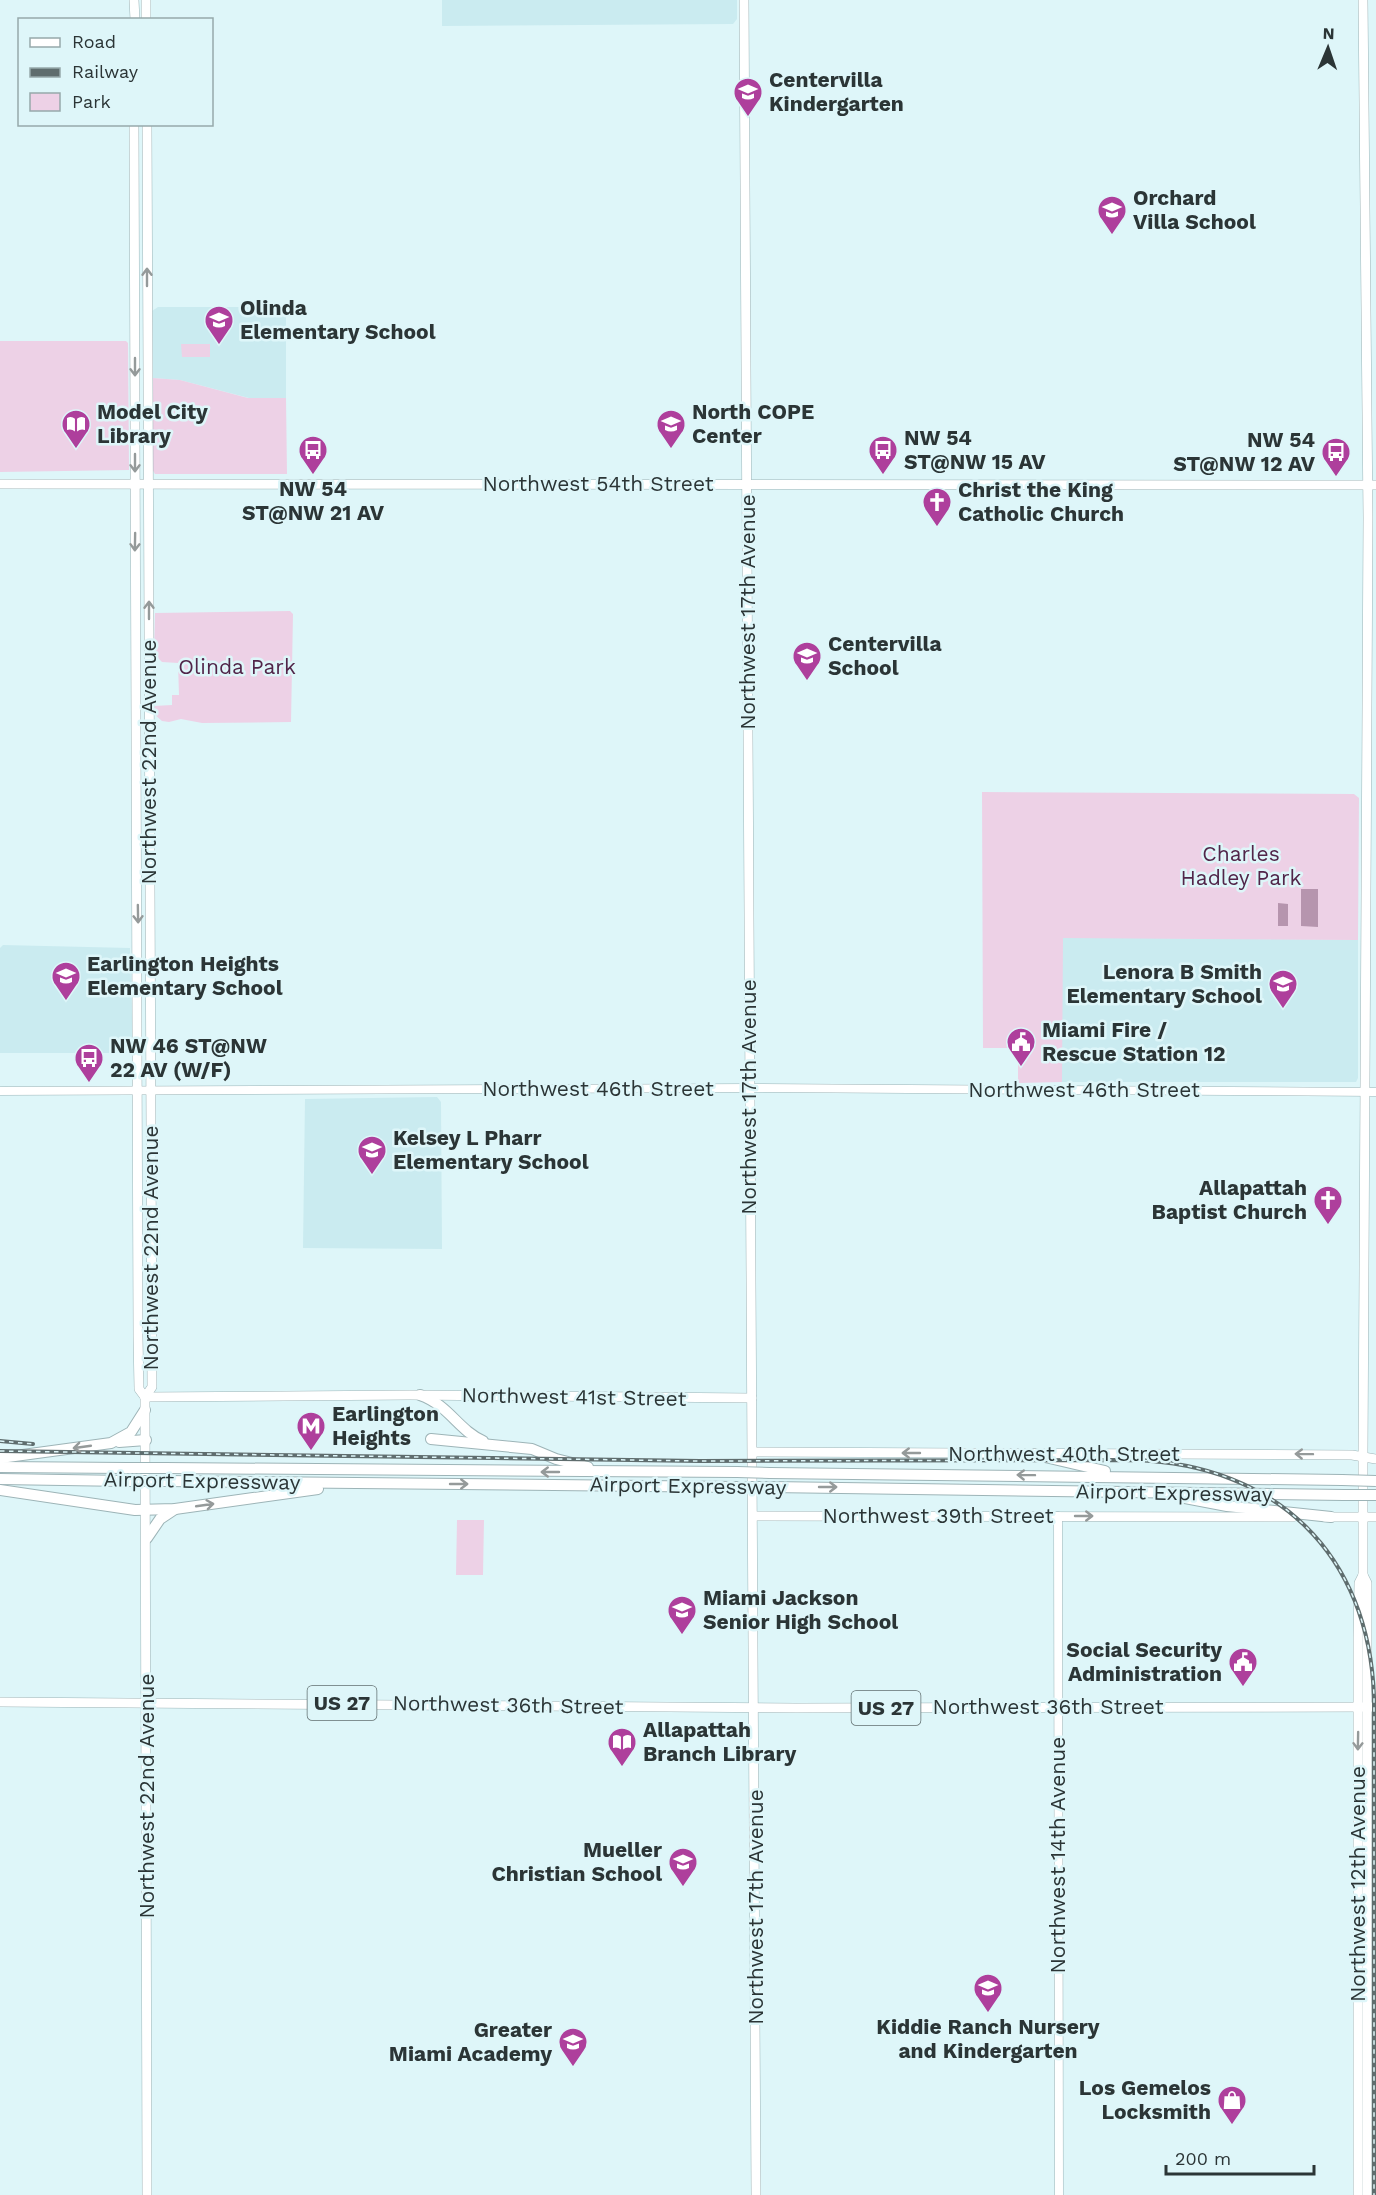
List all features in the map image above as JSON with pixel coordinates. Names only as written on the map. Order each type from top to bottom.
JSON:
[{"type":"highway","points":[[420,1395],[440,1404],[475,1437],[497,1445]]},
{"type":"highway","points":[[111,1443],[131,1432],[145,1410]]},
{"type":"highway","points":[[431,1439],[532,1449],[556,1459],[608,1472]]},
{"type":"highway","points":[[0,1458],[146,1440]]},
{"type":"highway","points":[[1032,1454],[1068,1464],[1147,1476]]},
{"type":"highway","name":"Airport Expressway","points":[[0,1467],[1147,1476],[1376,1481]]},
{"type":"highway","name":"Airport Expressway","points":[[0,1479],[1376,1495]]},
{"type":"highway","points":[[0,1490],[121,1509],[175,1509],[309,1489],[400,1484]]},
{"type":"highway","points":[[1171,1494],[1227,1506],[1331,1517]]},
{"type":"highway","points":[[147,1538],[156,1523],[175,1509]]},
{"type":"main road","points":[[134,0],[135,18]]},
{"type":"main road","points":[[146,0],[146,18]]},
{"type":"main road","name":"Northwest 17th Avenue","points":[[744,0],[756,2195]]},
{"type":"main road","name":"Northwest 12th Avenue","points":[[1362,0],[1372,485],[1364,1092],[1363,1575],[1359,1583],[1367,1707],[1367,2170],[1365,2195]]},
{"type":"main road","name":"Northwest 22nd Avenue","points":[[134,126],[139,1355],[140,1389],[145,1396],[147,1509],[147,2195]]},
{"type":"main road","name":"Northwest 22nd Avenue","points":[[145,1396],[152,1388],[147,126]]},
{"type":"main road","name":"Northwest 54th Street","points":[[0,484],[1372,485]]},
{"type":"main road","name":"Northwest 41st Street","points":[[145,1396],[448,1395],[752,1398]]},
{"type":"main road","name":"Northwest 40th Street","points":[[753,1452],[1363,1457],[1376,1459]]},
{"type":"main road","name":"Northwest 39th Street","points":[[753,1516],[1376,1517]]},
{"type":"main road","name":"Northwest 36th Street","points":[[0,1701],[755,1708],[1367,1707]]},
{"type":"main road","name":"Northwest 12th Avenue","points":[[1358,2195],[1367,1707]]},
{"type":"main road","points":[[1358,2138],[1363,2166],[1367,2170]]},
{"type":"main road","points":[[1358,2179],[1363,2185],[1365,2195]]},
{"type":"street","name":"Northwest 46th Street","points":[[0,1091],[749,1088],[1376,1092]]},
{"type":"street","name":"Northwest 14th Avenue","points":[[1058,1516],[1059,2195]]},
{"type":"shaded area","points":[[442,0],[737,0],[737,19],[733,24],[442,26]]},
{"type":"shaded area","name":"Olinda Elementary School","points":[[158,307],[282,307],[286,312],[286,398],[249,398],[180,380],[153,378],[152,311]]},
{"type":"shaded area","points":[[1301,889],[1318,889],[1318,927],[1301,926]]},
{"type":"shaded area","points":[[1278,903],[1288,904],[1288,926],[1278,926]]},
{"type":"shaded area","points":[[1062,937],[1358,940],[1358,1078],[1356,1082],[1062,1082]]},
{"type":"shaded area","name":"Earlington Heights Elementary School","points":[[3,945],[130,948],[133,1053],[0,1053],[0,948]]},
{"type":"shaded area","name":"Kelsey L Pharr Elementary School","points":[[437,1097],[441,1102],[442,1249],[303,1248],[305,1099]]},
{"type":"green space","points":[[0,341],[126,341],[128,343],[129,470],[0,472]]},
{"type":"green space","points":[[181,344],[210,344],[210,357],[182,357]]},
{"type":"green space","points":[[153,378],[180,380],[248,398],[286,398],[287,474],[155,474],[152,469]]},
{"type":"green space","name":"Olinda Park","points":[[290,611],[293,614],[291,722],[202,723],[181,719],[169,722],[162,721],[154,714],[154,706],[172,705],[172,695],[179,695],[178,663],[162,662],[154,654],[155,613]]},
{"type":"green space","name":"Charles Hadley Park","points":[[982,792],[1354,794],[1359,798],[1358,940],[1063,938],[1062,1082],[1018,1083],[1018,1048],[983,1048]]},
{"type":"green space","points":[[457,1520],[484,1520],[483,1575],[456,1575]]},
{"type":"railway","points":[[0,1441],[33,1444]]},
{"type":"railway","points":[[0,1451],[700,1461],[1135,1460],[1186,1466],[1232,1479],[1272,1499],[1306,1527],[1334,1560],[1355,1600],[1368,1646],[1374,1697],[1374,2195]]},
{"type":"place","name":"Centervilla Kindergarten","points":[[748,118]]},
{"type":"place","name":"Orchard Villa School","points":[[1112,236]]},
{"type":"place","name":"Olinda Elementary School","points":[[219,346]]},
{"type":"place","name":"Model City Library","points":[[76,450]]},
{"type":"place","name":"North COPE Center","points":[[671,450]]},
{"type":"place","name":"NW 54 ST@NW 21 AV","points":[[313,476]]},
{"type":"place","name":"NW 54 ST@NW 15 AV","points":[[883,476]]},
{"type":"place","name":"NW 54 ST@NW 12 AV","points":[[1336,478]]},
{"type":"place","name":"Christ the King Catholic Church","points":[[937,528]]},
{"type":"place","name":"Centervilla School","points":[[807,682]]},
{"type":"place","name":"Earlington Heights Elementary School","points":[[66,1002]]},
{"type":"place","name":"Lenora B Smith Elementary School","points":[[1283,1010]]},
{"type":"place","name":"Miami Fire / Rescue Station 12","points":[[1021,1068]]},
{"type":"place","name":"NW 46 ST@NW 22 AV (W/F)","points":[[89,1084]]},
{"type":"place","name":"Kelsey L Pharr Elementary School","points":[[372,1176]]},
{"type":"place","name":"Allapattah Baptist Church","points":[[1328,1226]]},
{"type":"place","name":"Earlington Heights","points":[[311,1452]]},
{"type":"place","name":"Miami Jackson Senior High School","points":[[682,1636]]},
{"type":"place","name":"Social Security Administration","points":[[1243,1688]]},
{"type":"place","name":"Allapattah Branch Library","points":[[622,1768]]},
{"type":"place","name":"Mueller Christian School","points":[[683,1888]]},
{"type":"place","name":"Kiddie Ranch Nursery and Kindergarten","points":[[988,2014]]},
{"type":"place","name":"Greater Miami Academy","points":[[573,2068]]},
{"type":"place","name":"Los Gemelos Locksmith","points":[[1232,2126]]}]
